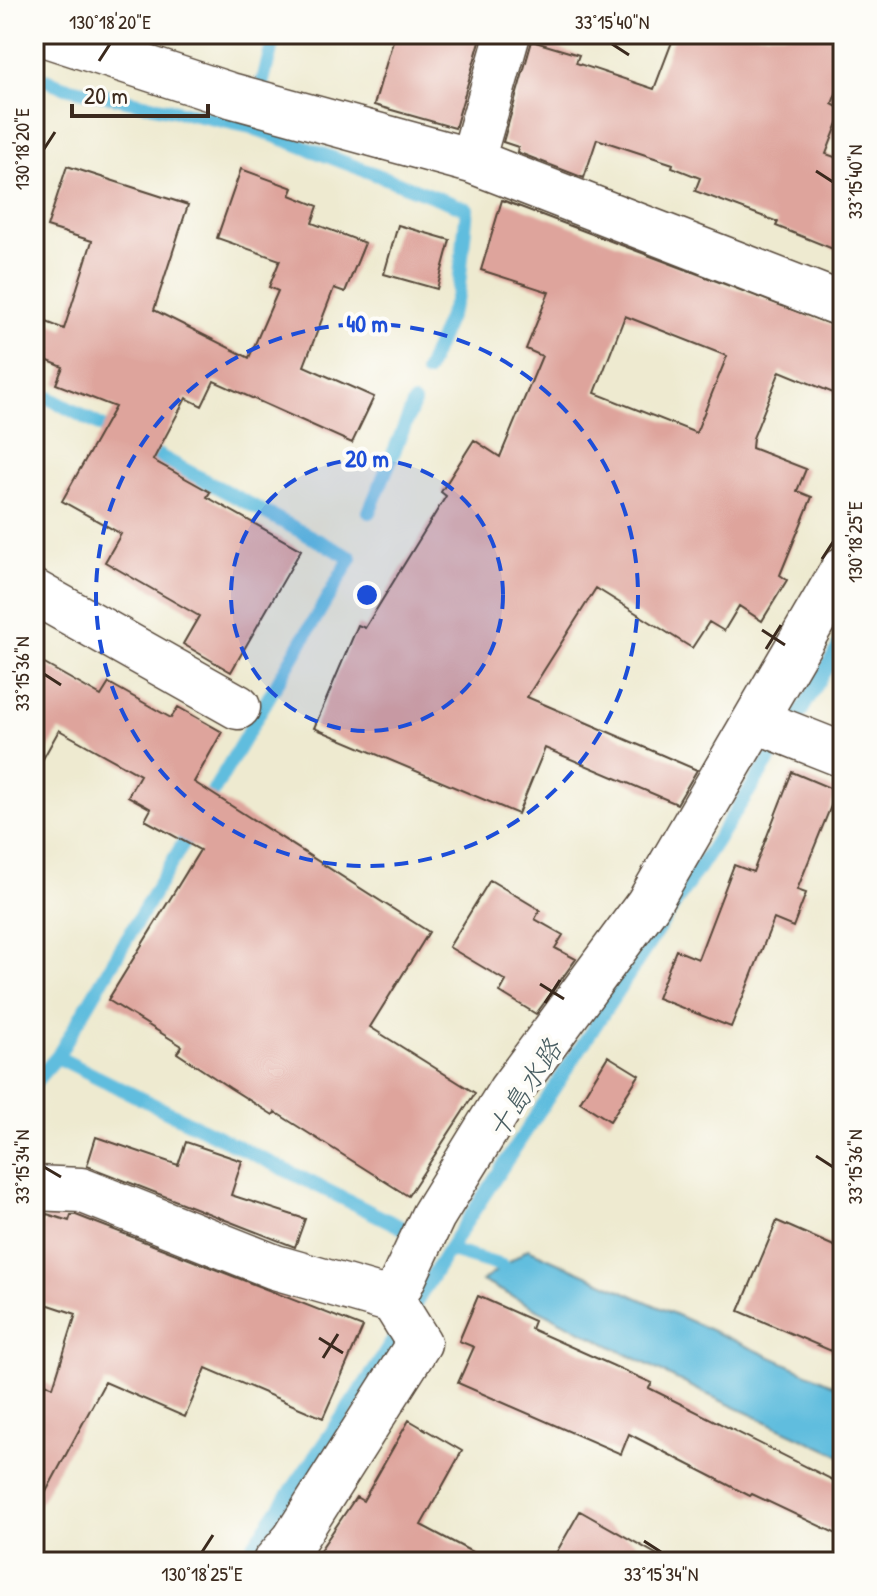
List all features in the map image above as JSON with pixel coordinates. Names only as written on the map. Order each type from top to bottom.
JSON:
[{"type":"street","points":[[43,34],[230,95],[472,161],[843,305]]},
{"type":"street","points":[[472,161],[508,34]]},
{"type":"street","points":[[393,1301],[433,1216],[510,1091],[648,904],[843,569]]},
{"type":"street","points":[[34,592],[238,707]]},
{"type":"street","points":[[757,721],[829,749]]},
{"type":"street","points":[[34,1188],[81,1190],[275,1267],[393,1301],[419,1343],[294,1540],[275,1562]]},
{"type":"water","points":[[528,1249],[843,1389],[843,1457],[702,1392],[482,1281]]},
{"type":"building","points":[[395,34],[482,34],[455,128],[374,105]]},
{"type":"building","points":[[675,34],[843,34],[843,75],[832,104],[843,110],[826,154],[843,160],[843,253],[776,226],[778,222],[695,191],[700,178],[672,167],[673,164],[597,139],[584,178],[517,152],[518,147],[503,142],[532,41],[579,55],[576,63],[654,89]]},
{"type":"building","points":[[67,166],[188,205],[154,310],[249,358],[278,291],[269,287],[280,260],[217,238],[241,169],[293,188],[290,195],[318,206],[312,223],[365,243],[345,292],[334,288],[304,366],[374,397],[352,443],[214,381],[202,406],[186,398],[153,460],[210,492],[207,497],[301,550],[231,672],[183,644],[199,616],[105,562],[121,534],[62,501],[115,407],[56,384],[63,367],[34,355],[34,317],[64,329],[92,241],[47,227]]},
{"type":"building","points":[[502,200],[843,329],[843,397],[780,371],[753,438],[752,448],[806,469],[797,491],[812,497],[780,575],[787,580],[762,621],[739,606],[724,631],[709,622],[692,648],[596,588],[527,697],[697,770],[677,804],[545,748],[518,814],[314,728],[358,625],[365,628],[446,496],[441,492],[474,440],[500,457],[542,356],[526,349],[549,292],[481,270]],"holes":[[[625,316],[727,356],[696,433],[595,393]]]},
{"type":"building","points":[[398,225],[450,240],[437,289],[384,274]]},
{"type":"building","points":[[34,658],[101,696],[109,683],[171,718],[178,707],[222,732],[194,782],[429,932],[370,1027],[475,1093],[408,1196],[275,1112],[273,1115],[230,1088],[177,1053],[182,1046],[108,1000],[200,850],[145,820],[151,809],[128,796],[140,775],[59,730],[34,775]]},
{"type":"building","points":[[792,772],[837,791],[797,890],[806,893],[793,927],[774,919],[731,1027],[657,998],[676,950],[698,959],[734,865],[753,872]]},
{"type":"building","points":[[490,880],[540,910],[535,919],[563,935],[555,948],[576,959],[536,1014],[500,992],[506,981],[449,947]]},
{"type":"building","points":[[608,1056],[639,1075],[610,1121],[580,1102]]},
{"type":"building","points":[[96,1137],[178,1165],[186,1142],[242,1161],[231,1195],[305,1219],[295,1247],[87,1166]]},
{"type":"building","points":[[47,1214],[69,1221],[71,1215],[76,1215],[363,1327],[323,1418],[206,1368],[185,1417],[105,1382],[34,1514],[34,1377],[53,1387],[76,1314],[34,1300],[34,1222],[43,1225]]},
{"type":"building","points":[[777,1221],[843,1250],[843,1356],[739,1311]]},
{"type":"building","points":[[478,1296],[534,1321],[531,1329],[652,1383],[649,1388],[843,1485],[843,1537],[752,1494],[750,1496],[629,1434],[621,1454],[458,1383],[474,1347],[459,1341]]},
{"type":"building","points":[[409,1420],[462,1451],[421,1525],[491,1562],[312,1562],[356,1497],[363,1501]]},
{"type":"building","points":[[580,1511],[670,1562],[551,1562]]},
{"type":"waterway","points":[[275,34],[251,127],[467,209],[458,295],[426,372]]},
{"type":"waterway","points":[[34,76],[65,87],[251,127]]},
{"type":"waterway","points":[[34,390],[118,435]]},
{"type":"waterway","points":[[369,512],[414,403]]},
{"type":"waterway","points":[[140,446],[351,558],[204,807]]},
{"type":"waterway","name":"十島水路","points":[[242,1562],[376,1368],[448,1250],[802,710],[843,639]]},
{"type":"waterway","points":[[34,1083],[57,1057],[194,825]]},
{"type":"waterway","points":[[57,1057],[403,1228]]},
{"type":"waterway","points":[[448,1250],[502,1266]]}]
